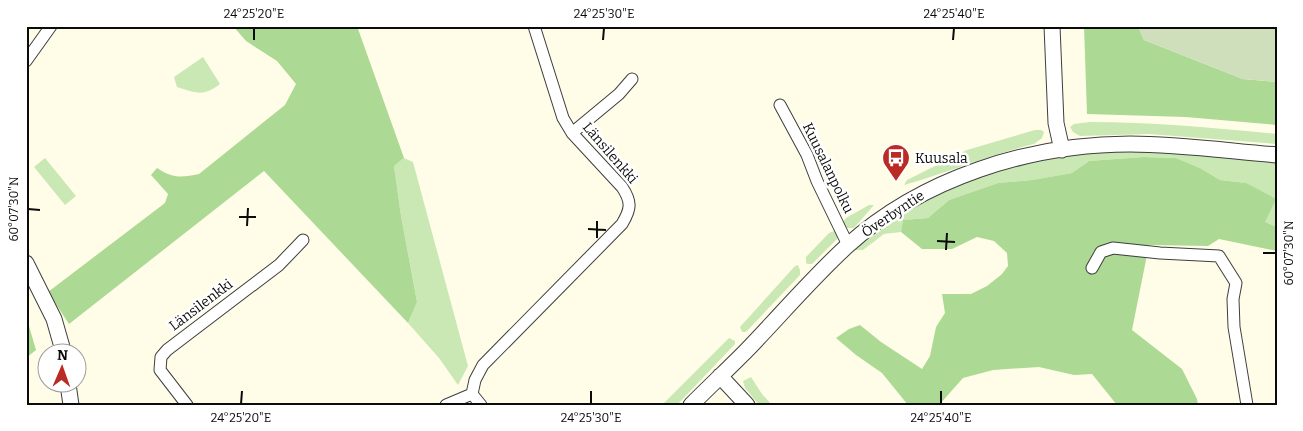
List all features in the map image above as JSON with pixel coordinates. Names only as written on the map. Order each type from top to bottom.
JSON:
[{"type":"street","points":[[26,61],[51,26]]},
{"type":"street","name":"Länsilenkki","points":[[472,394],[475,380],[483,365],[622,224],[629,212],[628,195],[572,133],[563,118],[534,26]]},
{"type":"street","points":[[1052,26],[1056,123],[1062,150]]},
{"type":"street","points":[[572,133],[619,94],[632,79]]},
{"type":"street","name":"Kuusalanpolku","points":[[780,105],[807,155],[817,181],[848,245]]},
{"type":"street","name":"Överbyntie","points":[[691,405],[848,245],[907,202],[931,189],[998,163],[1062,150],[1129,144],[1191,147],[1277,155]]},
{"type":"street","name":"Länsilenkki","points":[[187,405],[160,370],[161,357],[167,350],[279,265],[303,240]]},
{"type":"street","points":[[1092,268],[1102,252],[1113,248],[1219,256],[1236,283],[1233,299],[1234,327],[1247,405]]},
{"type":"street","points":[[26,263],[54,318],[61,344]]},
{"type":"street","points":[[720,376],[747,405]]},
{"type":"street","points":[[446,405],[472,394],[481,405]]},
{"type":"green space","points":[[233,26],[357,26],[404,158],[394,166],[417,302],[408,323],[264,171],[69,324],[48,292],[165,203],[168,194],[151,175],[157,168],[167,174],[177,176],[199,174],[285,105],[296,84],[277,61],[246,41]]},
{"type":"green space","points":[[1084,26],[1138,26],[1144,40],[1243,79],[1277,82],[1277,125],[1186,117],[1087,114]]},
{"type":"green space","points":[[1138,26],[1277,26],[1277,82],[1243,79],[1144,40]]},
{"type":"green space","points":[[203,57],[220,84],[209,91],[200,93],[177,87],[174,77]]},
{"type":"green space","points":[[1090,122],[1160,124],[1277,134],[1277,144],[1149,134],[1080,136],[1073,132],[1070,127],[1074,124]]},
{"type":"green space","points":[[1035,130],[1044,132],[1042,138],[1034,144],[904,185],[907,180],[967,150]]},
{"type":"green space","points":[[1145,150],[1277,162],[1277,227],[1265,222],[1246,183],[1220,180],[1200,168],[1176,158],[1143,157],[1089,161],[1072,173],[1032,180],[998,183],[949,200],[928,218],[903,220],[901,232],[884,234],[863,250],[854,250],[910,209],[947,190],[1001,170],[1065,155]]},
{"type":"green space","points":[[1143,157],[1176,158],[1200,168],[1220,180],[1246,183],[1276,199],[1265,222],[1277,227],[1277,251],[1219,239],[1208,246],[1149,245],[1132,330],[1182,369],[1197,399],[1198,405],[1117,405],[1092,374],[1074,375],[1039,367],[993,370],[963,378],[939,405],[908,405],[882,373],[836,338],[849,329],[860,325],[881,342],[922,369],[930,356],[936,327],[945,313],[942,294],[971,294],[987,286],[1002,274],[1008,266],[1007,253],[994,241],[977,237],[952,249],[922,249],[901,232],[903,220],[928,218],[949,200],[998,183],[1032,180],[1072,173],[1089,161]]},
{"type":"green space","points":[[45,158],[76,196],[65,205],[34,167]]},
{"type":"green space","points":[[404,158],[413,162],[468,366],[458,385],[439,358],[408,323],[417,302],[394,166]]},
{"type":"green space","points":[[869,205],[874,205],[854,228],[847,228],[843,222],[846,218]]},
{"type":"green space","points":[[837,232],[837,239],[812,264],[807,264],[806,257],[829,233]]},
{"type":"green space","points":[[798,265],[800,275],[746,332],[742,332],[740,327],[795,266]]},
{"type":"green space","points":[[26,316],[36,350],[26,358]]},
{"type":"green space","points":[[729,338],[735,341],[735,344],[677,405],[662,405]]},
{"type":"green space","points":[[751,377],[772,405],[759,405],[745,388],[743,381]]},
{"type":"place","name":"Kuusala","points":[[896,182]]}]
